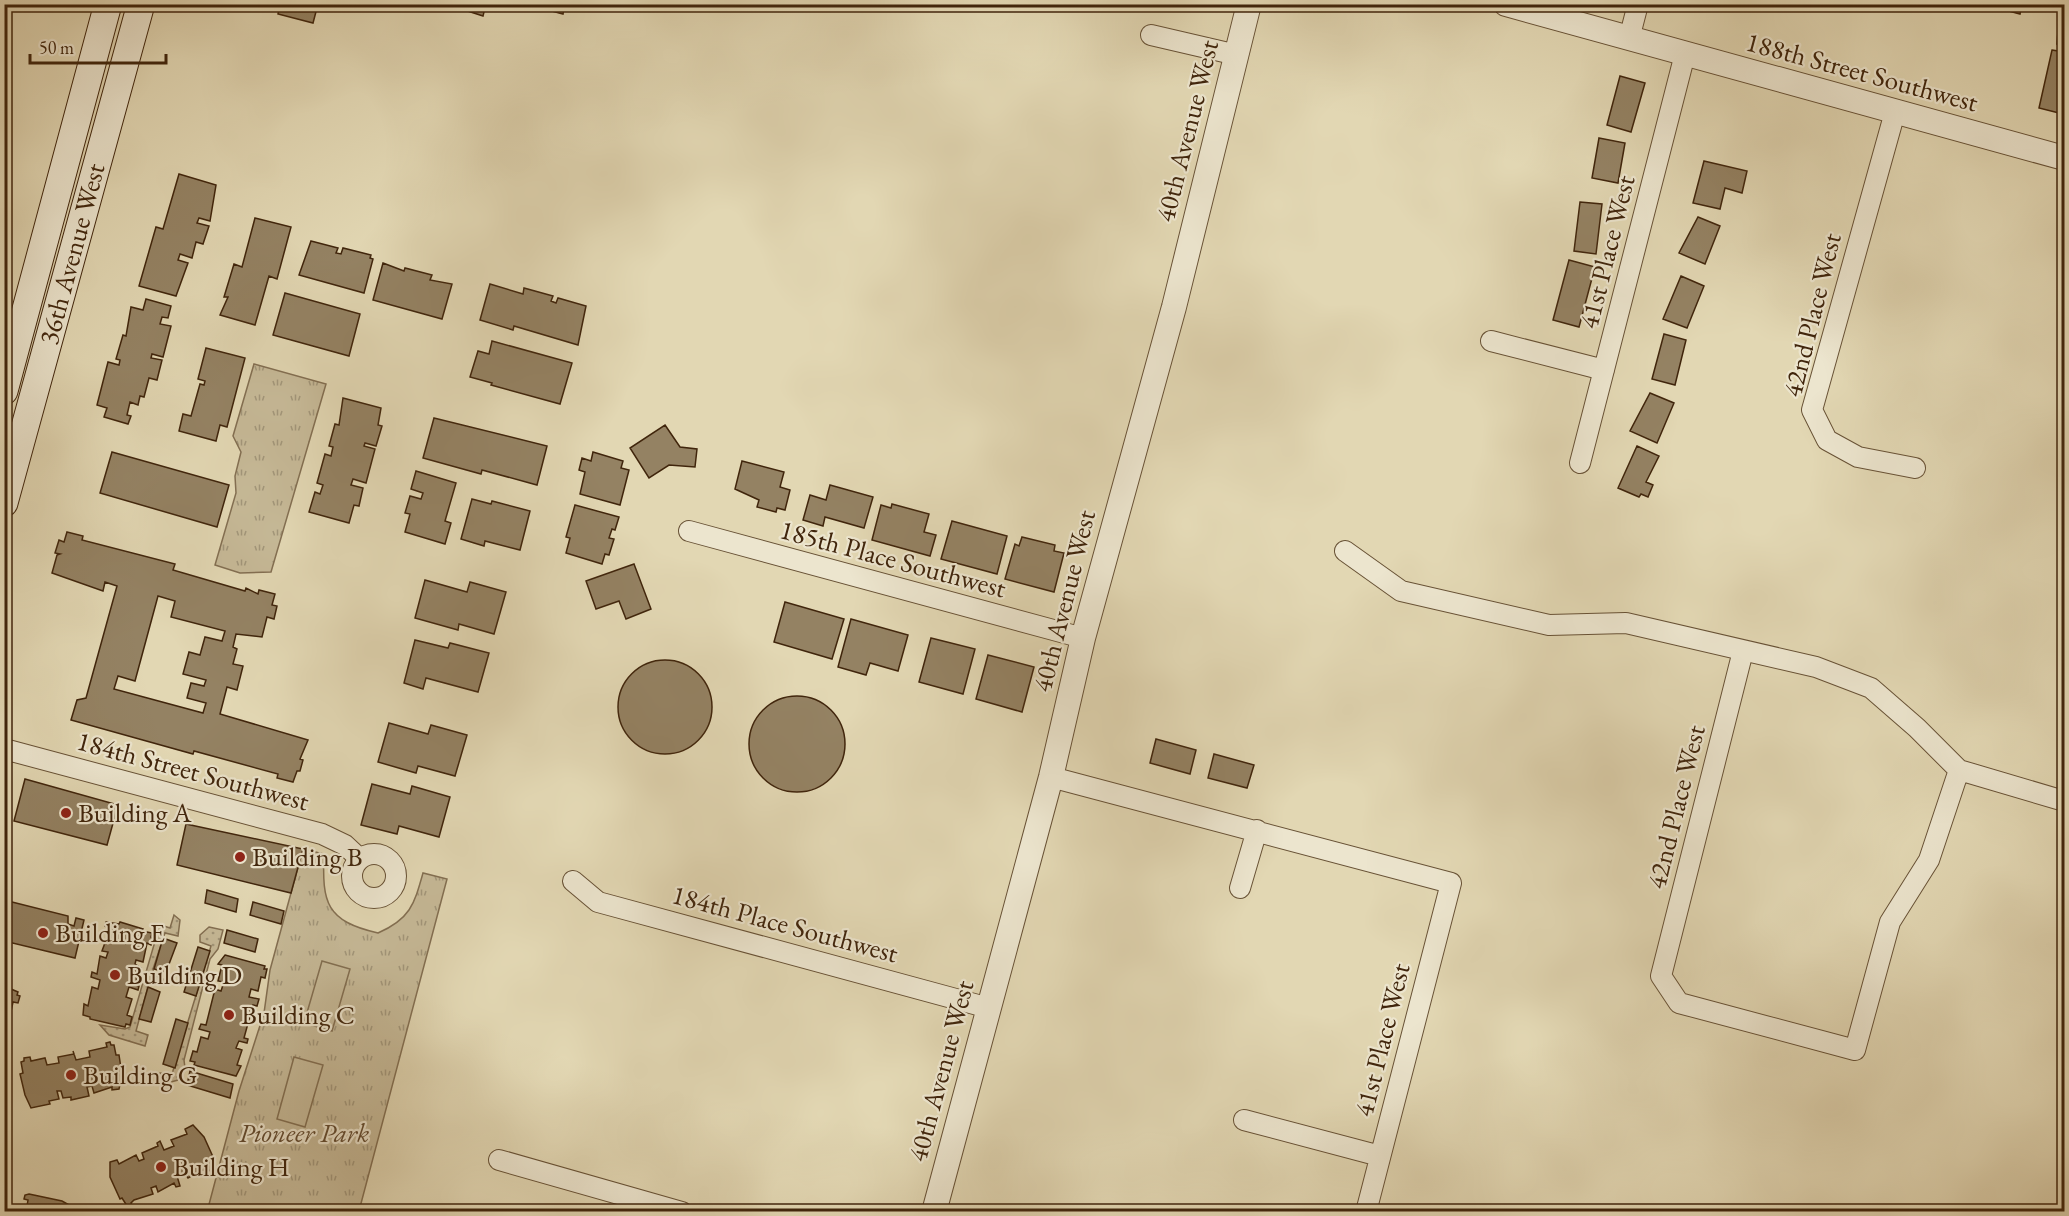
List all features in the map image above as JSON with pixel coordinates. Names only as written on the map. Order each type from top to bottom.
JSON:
[{"type":"main road","name":"36th Avenue West","points":[[4,391],[108,4]]},
{"type":"main road","name":"36th Avenue West","points":[[4,503],[141,4]]},
{"type":"street","name":"40th Avenue West","points":[[934,1212],[1051,777],[1083,638],[1174,307],[1249,4]]},
{"type":"street","name":"188th Street Southwest","points":[[1506,4],[2064,158]]},
{"type":"street","points":[[1629,39],[1638,4]]},
{"type":"street","points":[[1151,36],[1237,55]]},
{"type":"street","name":"41st Place West","points":[[1580,463],[1685,54]]},
{"type":"street","name":"42nd Place West","points":[[1895,112],[1812,410],[1827,440],[1858,457],[1915,468]]},
{"type":"street","points":[[1491,341],[1604,370]]},
{"type":"street","name":"185th Place Southwest","points":[[689,531],[1083,638]]},
{"type":"street","points":[[1345,551],[1401,591],[1549,625],[1626,623],[1816,668],[1871,688],[1917,728],[1959,770],[2064,801]]},
{"type":"street","name":"42nd Place West","points":[[1743,651],[1661,976],[1679,1003],[1855,1050],[1890,922],[1929,860],[1959,770]]},
{"type":"street","name":"184th Street Southwest","points":[[4,749],[322,834],[345,845],[360,859]]},
{"type":"street","points":[[1051,777],[1257,830],[1240,888]]},
{"type":"street","name":"41st Place West","points":[[1257,830],[1451,883],[1366,1212]]},
{"type":"street","name":"184th Place Southwest","points":[[573,881],[598,902],[989,1008]]},
{"type":"street","points":[[1244,1120],[1380,1156]]},
{"type":"street","points":[[499,1160],[682,1212]]},
{"type":"green space","points":[[254,364],[326,384],[271,572],[240,573],[215,565],[236,493],[235,476],[241,452],[233,436]]},
{"type":"green space","name":"Pioneer Park","points":[[303,849],[324,854],[326,897],[338,916],[361,928],[378,933],[389,928],[409,910],[417,894],[423,873],[447,879],[359,1211],[207,1212],[239,1091],[264,1013],[270,970]]},
{"type":"green space","points":[[174,915],[180,920],[178,936],[165,933],[153,969],[154,975],[165,980],[163,985],[149,983],[136,1031],[148,1035],[145,1046],[109,1035],[100,1025],[125,1029],[130,1027],[156,938],[155,927],[158,924],[170,928]]},
{"type":"green space","points":[[209,927],[223,930],[218,949],[210,959],[184,1060],[185,1068],[178,1080],[171,1082],[159,1078],[160,1073],[172,1074],[211,946],[200,942],[200,935]]},
{"type":"green space","points":[[322,961],[350,969],[332,1031],[304,1023]]},
{"type":"green space","points":[[294,1057],[323,1065],[305,1127],[277,1119]]},
{"type":"building","points":[[280,4],[318,4],[313,23],[278,14]]},
{"type":"building","points":[[446,4],[486,4],[483,16]]},
{"type":"building","points":[[526,4],[565,4],[563,14]]},
{"type":"building","points":[[1983,4],[2022,4],[2020,14]]},
{"type":"building","points":[[2060,4],[2064,4],[2064,45],[2057,44]]},
{"type":"building","points":[[2052,50],[2064,52],[2063,114],[2039,108]]},
{"type":"building","points":[[1620,76],[1645,83],[1631,132],[1607,125]]},
{"type":"building","points":[[1599,138],[1625,143],[1618,183],[1592,178]]},
{"type":"building","points":[[1704,161],[1747,171],[1742,193],[1725,188],[1720,209],[1693,203]]},
{"type":"building","points":[[179,174],[216,185],[210,221],[199,218],[197,223],[209,226],[203,244],[196,242],[192,258],[180,254],[178,260],[188,263],[176,296],[139,286],[156,227],[163,229]]},
{"type":"building","points":[[1580,202],[1602,204],[1596,254],[1574,251]]},
{"type":"building","points":[[1698,217],[1720,226],[1705,264],[1679,253]]},
{"type":"building","points":[[255,218],[291,227],[277,279],[269,276],[255,325],[220,315],[228,297],[224,297],[234,264],[242,267]]},
{"type":"building","points":[[311,241],[338,248],[336,253],[341,254],[343,248],[371,255],[370,258],[373,259],[364,293],[299,275]]},
{"type":"building","points":[[1569,260],[1595,267],[1579,327],[1553,320]]},
{"type":"building","points":[[383,263],[404,271],[405,268],[432,275],[430,280],[452,284],[442,319],[373,300]]},
{"type":"building","points":[[1681,276],[1704,286],[1687,328],[1663,319]]},
{"type":"building","points":[[490,284],[523,294],[524,288],[553,296],[551,301],[556,303],[558,298],[586,306],[578,345],[514,326],[513,330],[480,320]]},
{"type":"building","points":[[285,293],[360,314],[349,356],[273,335]]},
{"type":"building","points":[[146,299],[171,306],[168,318],[162,317],[160,324],[171,326],[163,357],[152,354],[151,358],[162,360],[157,380],[149,378],[144,397],[140,396],[138,405],[130,402],[127,415],[131,416],[128,424],[104,417],[107,408],[97,405],[108,362],[119,365],[120,360],[116,359],[123,335],[126,336],[131,307],[143,310]]},
{"type":"building","points":[[1664,334],[1686,340],[1675,385],[1652,379]]},
{"type":"building","points":[[492,341],[572,363],[560,404],[470,377],[478,351],[489,354]]},
{"type":"building","points":[[206,348],[245,358],[227,427],[220,425],[216,441],[179,431],[183,414],[191,416],[200,384],[204,385],[205,381],[198,379]]},
{"type":"building","points":[[1650,393],[1674,403],[1657,443],[1630,431]]},
{"type":"building","points":[[343,398],[381,408],[378,425],[382,426],[376,446],[365,443],[364,446],[375,449],[366,483],[353,479],[351,485],[363,488],[359,506],[354,505],[349,523],[309,512],[315,492],[320,494],[323,485],[317,483],[325,454],[331,456],[333,447],[329,446],[335,424],[339,425]]},
{"type":"building","points":[[434,418],[547,446],[537,485],[482,470],[481,474],[423,458]]},
{"type":"building","points":[[665,425],[680,447],[697,449],[695,467],[669,465],[649,478],[630,448]]},
{"type":"building","points":[[1637,446],[1659,456],[1646,482],[1653,485],[1648,497],[1641,494],[1639,497],[1618,488]]},
{"type":"building","points":[[112,452],[229,485],[217,527],[100,493]]},
{"type":"building","points":[[593,452],[623,461],[621,468],[629,470],[620,505],[580,494],[585,472],[579,470],[582,458],[591,461]]},
{"type":"building","points":[[742,461],[784,472],[780,487],[790,490],[785,510],[777,508],[776,512],[757,507],[759,500],[735,489]]},
{"type":"building","points":[[416,471],[456,483],[445,521],[451,523],[445,544],[405,532],[410,514],[405,513],[410,496],[421,499],[423,493],[411,489]]},
{"type":"building","points":[[830,485],[873,497],[864,528],[825,517],[823,526],[803,520],[810,495],[826,500]]},
{"type":"building","points":[[472,499],[491,504],[492,501],[530,511],[520,550],[485,541],[484,546],[461,539]]},
{"type":"building","points":[[892,504],[929,514],[924,532],[936,535],[930,556],[872,540],[881,505],[891,508]]},
{"type":"building","points":[[575,505],[619,517],[615,530],[612,529],[609,538],[614,539],[609,555],[605,554],[602,564],[566,553],[570,538],[566,537]]},
{"type":"building","points":[[952,521],[1007,536],[997,574],[941,559]]},
{"type":"building","points":[[67,532],[83,536],[82,540],[175,564],[173,570],[245,591],[246,588],[258,594],[259,590],[275,594],[272,605],[277,606],[274,619],[267,617],[262,637],[236,634],[233,647],[237,649],[233,664],[243,666],[237,690],[227,687],[220,714],[308,740],[300,759],[303,760],[300,771],[297,771],[293,782],[277,778],[278,774],[194,751],[193,754],[71,720],[77,700],[86,698],[117,586],[105,582],[103,591],[52,573],[57,555],[60,554],[55,553],[59,540],[64,542]],"holes":[[[158,596],[175,601],[171,617],[225,631],[222,641],[205,637],[200,655],[189,652],[183,674],[206,680],[204,686],[191,683],[187,698],[206,703],[203,713],[114,689],[118,676],[135,681]]]},
{"type":"building","points":[[1022,537],[1055,545],[1054,551],[1064,553],[1054,592],[1005,579],[1015,544],[1019,546]]},
{"type":"building","points":[[634,564],[651,609],[626,619],[619,601],[596,609],[586,581]]},
{"type":"building","points":[[425,580],[467,592],[470,582],[506,592],[494,634],[459,624],[458,630],[415,618]]},
{"type":"building","points":[[785,602],[844,619],[832,659],[774,642]]},
{"type":"building","points":[[851,619],[908,635],[898,671],[870,663],[866,675],[838,667]]},
{"type":"building","points":[[931,638],[975,649],[963,694],[919,682]]},
{"type":"building","points":[[415,640],[448,648],[450,643],[489,653],[478,692],[426,678],[423,689],[404,683]]},
{"type":"building","points":[[988,655],[1034,667],[1022,712],[976,699]]},
{"type":"building","points":[[665,660],[683,664],[698,674],[708,689],[712,707],[708,725],[698,740],[683,750],[665,754],[647,750],[632,740],[622,725],[618,707],[622,689],[632,674],[647,664]]},
{"type":"building","points":[[797,696],[815,700],[831,710],[841,726],[845,744],[841,762],[831,778],[815,788],[797,792],[779,788],[763,778],[753,762],[749,744],[753,726],[763,710],[779,700]]},
{"type":"building","points":[[389,723],[428,734],[431,725],[467,735],[455,776],[418,766],[416,773],[378,762]]},
{"type":"building","points":[[1156,739],[1196,750],[1190,774],[1150,763]]},
{"type":"building","points":[[1214,754],[1254,765],[1247,788],[1208,778]]},
{"type":"building","name":"Building A","points":[[25,779],[118,805],[107,845],[14,821]]},
{"type":"building","points":[[372,784],[410,794],[412,786],[450,797],[439,837],[399,826],[397,834],[361,825]]},
{"type":"building","name":"Building B","points":[[186,824],[303,849],[291,893],[177,865]]},
{"type":"building","points":[[207,890],[238,899],[236,912],[205,903]]},
{"type":"building","name":"Building E","points":[[4,900],[68,916],[68,924],[74,926],[76,918],[84,920],[75,958],[4,941]]},
{"type":"building","points":[[253,902],[284,911],[281,924],[250,915]]},
{"type":"building","name":"Building D","points":[[106,922],[119,924],[120,922],[143,929],[142,931],[152,933],[153,938],[151,945],[147,943],[143,962],[136,960],[135,964],[141,968],[135,985],[139,986],[138,990],[129,987],[126,997],[132,999],[127,1015],[132,1017],[130,1025],[126,1024],[125,1027],[90,1019],[83,1015],[84,1004],[88,1006],[92,987],[98,989],[100,980],[91,977],[92,972],[97,974],[100,956],[106,958],[108,952],[102,951],[109,932],[109,928],[105,926]]},
{"type":"building","points":[[227,930],[258,939],[255,952],[224,943]]},
{"type":"building","points":[[163,938],[177,943],[166,972],[154,969]]},
{"type":"building","points":[[198,947],[210,951],[196,996],[184,992]]},
{"type":"building","name":"Building C","points":[[225,955],[265,966],[264,969],[267,969],[265,978],[261,977],[258,991],[251,989],[249,997],[259,999],[257,1006],[253,1005],[244,1038],[248,1039],[247,1043],[239,1041],[236,1048],[242,1050],[237,1065],[241,1066],[236,1076],[194,1065],[195,1062],[190,1061],[193,1051],[197,1052],[201,1037],[208,1039],[210,1032],[199,1029],[201,1024],[206,1025],[214,993],[210,992],[211,988],[221,991],[224,982],[218,981],[222,965],[218,964]]},
{"type":"building","points":[[4,986],[18,992],[17,995],[20,996],[18,1003],[13,1002],[9,1021],[4,1019]]},
{"type":"building","points":[[148,987],[160,992],[151,1022],[139,1019]]},
{"type":"building","points":[[176,1019],[188,1023],[175,1068],[163,1064]]},
{"type":"building","name":"Building G","points":[[110,1042],[114,1045],[116,1055],[119,1055],[122,1075],[119,1089],[112,1090],[112,1087],[94,1093],[92,1086],[87,1087],[89,1096],[71,1100],[71,1097],[63,1098],[61,1091],[57,1091],[59,1099],[49,1101],[50,1104],[31,1108],[20,1074],[23,1073],[21,1062],[24,1058],[30,1057],[31,1061],[45,1058],[47,1065],[59,1063],[58,1057],[74,1054],[76,1060],[90,1057],[89,1051],[107,1047],[106,1043]]},
{"type":"building","points":[[190,1071],[233,1084],[230,1098],[187,1085]]},
{"type":"building","name":"Building H","points":[[193,1125],[204,1137],[214,1159],[212,1161],[214,1167],[206,1173],[204,1169],[188,1178],[185,1173],[177,1176],[180,1186],[176,1187],[174,1183],[158,1192],[156,1186],[151,1188],[153,1194],[134,1200],[131,1203],[133,1207],[129,1209],[122,1198],[120,1199],[110,1177],[110,1162],[117,1160],[119,1164],[136,1155],[139,1161],[144,1159],[142,1153],[158,1146],[157,1143],[160,1141],[164,1150],[174,1146],[171,1140],[187,1134],[185,1129]]},
{"type":"building","points":[[25,1195],[62,1201],[71,1206],[72,1212],[26,1212],[28,1200],[24,1199]]},
{"type":"place","name":"Building A","points":[[66,813]]},
{"type":"place","name":"Building B","points":[[240,857]]},
{"type":"place","name":"Building E","points":[[43,933]]},
{"type":"place","name":"Building D","points":[[115,975]]},
{"type":"place","name":"Building C","points":[[229,1015]]},
{"type":"place","name":"Building G","points":[[71,1075]]},
{"type":"place","name":"Building H","points":[[161,1167]]}]
